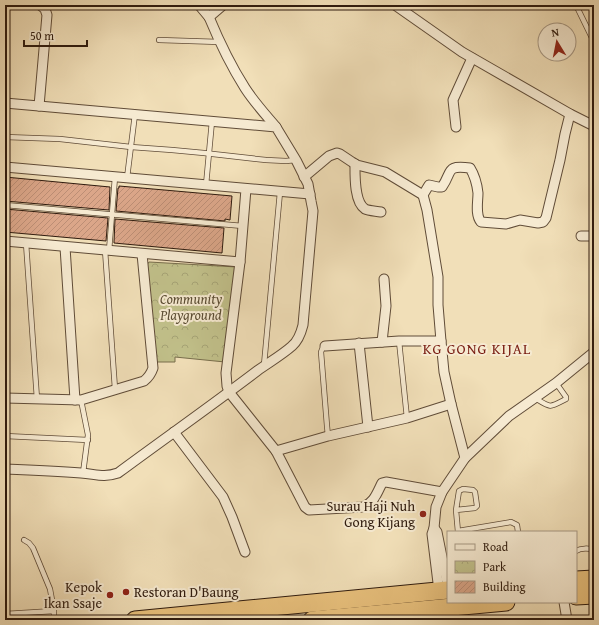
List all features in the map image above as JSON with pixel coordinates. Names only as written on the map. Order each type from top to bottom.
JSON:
[{"type":"highway","points":[[577,580],[594,579]]},
{"type":"highway","points":[[577,596],[594,595]]},
{"type":"highway","points":[[135,620],[444,603]]},
{"type":"highway","points":[[312,620],[444,603]]},
{"type":"street","points":[[39,106],[47,15],[45,9],[40,5]]},
{"type":"street","points":[[5,469],[83,473],[103,476],[110,476],[118,473],[264,365],[291,347],[302,331],[312,211],[308,184],[296,160],[276,127],[244,87],[220,42],[209,17],[198,5]]},
{"type":"street","points":[[209,17],[223,5]]},
{"type":"street","points":[[395,5],[472,58],[570,114],[594,126]]},
{"type":"street","points":[[456,127],[453,100],[472,58]]},
{"type":"street","points":[[5,103],[276,127]]},
{"type":"street","points":[[423,195],[429,185],[438,188],[442,187],[449,171],[455,167],[470,168],[474,175],[476,184],[478,217],[481,222],[506,224],[520,220],[538,223],[543,222],[546,218],[570,114]]},
{"type":"street","points":[[304,177],[329,156],[336,153],[355,164],[384,172],[423,195],[427,210],[438,278],[438,305],[444,372],[465,458]]},
{"type":"street","points":[[355,164],[356,185],[361,203],[366,209],[381,212]]},
{"type":"street","points":[[5,167],[310,194]]},
{"type":"street","points":[[246,189],[240,262],[226,374],[229,392],[276,451],[305,507],[309,510],[363,508],[372,503],[382,483],[386,482],[442,492]]},
{"type":"street","points":[[581,236],[594,236]]},
{"type":"street","points":[[5,242],[240,262]]},
{"type":"street","points":[[65,247],[78,400]]},
{"type":"street","points":[[5,398],[78,400],[144,381],[148,378],[153,368],[142,254]]},
{"type":"street","points":[[382,342],[386,306],[384,279]]},
{"type":"street","points":[[325,346],[400,341],[441,341]]},
{"type":"street","points":[[359,343],[368,427]]},
{"type":"street","points":[[444,603],[432,542],[436,507],[442,492],[465,458],[509,416],[556,383],[594,352]]},
{"type":"street","points":[[276,451],[328,436],[407,418],[451,404]]},
{"type":"street","points":[[174,432],[223,497],[245,552]]},
{"type":"street","points":[[564,603],[567,620]]},
{"type":"lane","points":[[576,5],[594,42]]},
{"type":"lane","points":[[159,40],[220,42]]},
{"type":"lane","points":[[127,178],[135,114]]},
{"type":"lane","points":[[206,185],[212,121]]},
{"type":"lane","points":[[5,136],[60,139],[131,148],[172,150],[266,160],[296,160]]},
{"type":"lane","points":[[115,177],[107,250],[115,389]]},
{"type":"lane","points":[[264,365],[280,192]]},
{"type":"lane","points":[[5,205],[243,226]]},
{"type":"lane","points":[[26,244],[37,399]]},
{"type":"lane","points":[[400,341],[407,418]]},
{"type":"lane","points":[[325,346],[321,352],[328,436]]},
{"type":"lane","points":[[535,398],[548,406],[553,406],[566,399],[556,383]]},
{"type":"lane","points":[[78,400],[88,435],[83,473]]},
{"type":"lane","points":[[5,436],[88,440]]},
{"type":"lane","points":[[456,510],[475,508],[478,506],[475,492],[473,490],[463,489],[459,491],[456,510],[458,531]]},
{"type":"lane","points":[[463,531],[511,522],[517,525],[518,531]]},
{"type":"lane","points":[[24,540],[33,548],[50,589],[54,620]]},
{"type":"lane","points":[[577,550],[586,548],[594,550]]},
{"type":"lane","points":[[5,614],[54,611]]},
{"type":"green space","name":"Community Playground","points":[[149,262],[237,267],[225,362],[175,357],[175,362],[155,362],[146,266]]},
{"type":"building","points":[[5,177],[110,187],[109,210],[5,201]]},
{"type":"building","points":[[119,186],[232,196],[230,220],[225,219],[225,221],[116,211]]},
{"type":"building","points":[[5,209],[108,218],[106,241],[5,232]]},
{"type":"building","points":[[115,219],[224,228],[222,253],[114,243]]},
{"type":"place","name":"Surau Haji Nuh Gong Kijang","points":[[423,514]]},
{"type":"place","name":"Restoran D'Baung","points":[[126,592]]},
{"type":"place","name":"Kepok Ikan Ssaje","points":[[110,595]]},
{"type":"district","name":"KG GONG KIJAL","points":[[477,349]]}]
